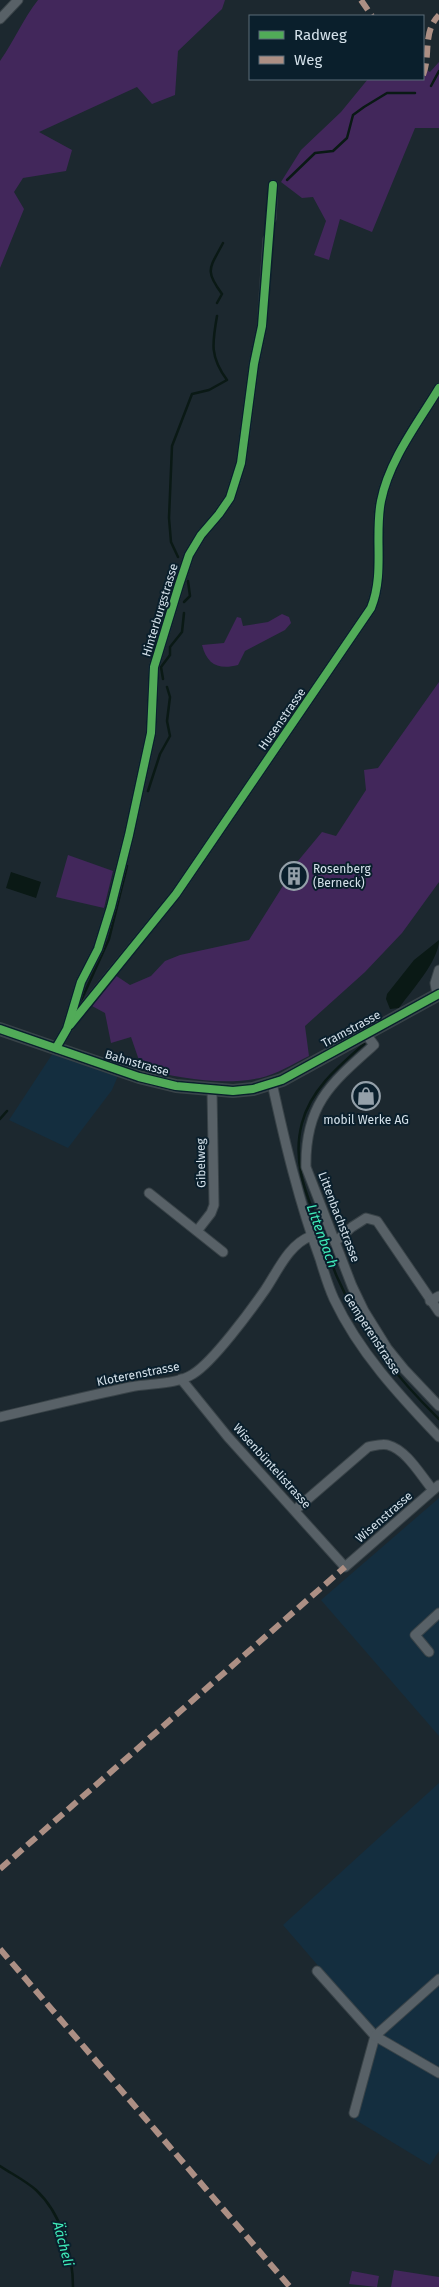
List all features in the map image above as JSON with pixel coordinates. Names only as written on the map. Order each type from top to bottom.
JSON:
[{"type":"main road","name":"Tramstrasse","points":[[272,1083],[438,994]]},
{"type":"main road","name":"Bahnstrasse","points":[[0,1029],[108,1068],[176,1086],[212,1090],[252,1089],[272,1083]]},
{"type":"street","points":[[0,20],[18,0]]},
{"type":"street","points":[[271,219],[272,185]]},
{"type":"street","name":"Hinterburgstrasse","points":[[56,1048],[67,1029],[81,982],[98,949],[116,890],[151,733],[154,667],[179,585],[193,547],[230,498],[241,462],[254,364],[262,326],[268,240]]},
{"type":"street","name":"Husenstrasse","points":[[67,1029],[176,894],[371,608],[378,588],[379,519],[385,486],[391,470],[439,388]]},
{"type":"street","points":[[438,994],[435,983],[439,970]]},
{"type":"street","name":"Littenbachstrasse","points":[[366,1034],[374,1046],[347,1068],[322,1096],[310,1123],[306,1147],[306,1167],[357,1298],[377,1333],[404,1369],[439,1406]]},
{"type":"street","name":"Gemperenstrasse","points":[[272,1083],[291,1171],[309,1237],[334,1298],[349,1326],[382,1374],[439,1437]]},
{"type":"street","name":"Gibelweg","points":[[196,1231],[211,1213],[214,1206],[212,1090]]},
{"type":"street","points":[[149,1193],[223,1252]]},
{"type":"street","points":[[335,1242],[360,1221],[366,1218],[377,1221],[439,1312]]},
{"type":"street","name":"Kloterenstrasse","points":[[0,1418],[131,1387],[181,1379],[194,1374],[208,1362],[265,1290],[300,1240],[309,1237]]},
{"type":"street","points":[[430,1301],[439,1296]]},
{"type":"street","name":"Wisenbüntelistrasse","points":[[181,1379],[228,1437],[345,1568]]},
{"type":"street","points":[[295,1510],[368,1447],[376,1445],[386,1444],[397,1449],[436,1487]]},
{"type":"street","name":"Wisenstrasse","points":[[345,1568],[436,1487]]},
{"type":"street","points":[[429,1652],[415,1635],[439,1613]]},
{"type":"street","points":[[317,1971],[375,2036],[439,2073]]},
{"type":"street","points":[[354,2112],[375,2036],[439,1979]]},
{"type":"shaded area","points":[[38,0],[225,0],[222,9],[178,51],[175,95],[152,104],[137,87],[39,132],[72,150],[66,171],[23,178],[14,192],[24,209],[0,268],[0,61]]},
{"type":"shaded area","points":[[439,62],[439,128],[415,128],[372,232],[340,219],[329,260],[314,255],[326,221],[313,197],[302,198],[281,182],[301,150],[341,112],[367,80],[424,80],[424,69],[430,72]]},
{"type":"shaded area","points":[[282,614],[289,617],[291,623],[285,630],[245,651],[238,665],[220,666],[211,661],[204,652],[202,645],[224,643],[237,617],[241,618],[243,626],[268,622]]},
{"type":"shaded area","points":[[439,682],[439,882],[402,933],[365,972],[305,1026],[309,1056],[273,1074],[245,1080],[201,1080],[142,1069],[131,1037],[111,1043],[105,1013],[92,1006],[115,975],[130,985],[151,976],[165,961],[180,955],[249,940],[286,881],[288,873],[322,832],[336,836],[366,790],[364,770],[378,768]]},
{"type":"shaded area","points":[[68,855],[113,871],[104,908],[56,897]]},
{"type":"shaded area","points":[[11,872],[41,882],[36,898],[6,888]]},
{"type":"shaded area","points":[[439,940],[438,948],[430,966],[399,1008],[390,1009],[386,999],[387,994],[414,960]]},
{"type":"shaded area","points":[[53,1053],[120,1071],[112,1090],[68,1148],[9,1120]]},
{"type":"shaded area","points":[[439,1498],[439,1736],[321,1600]]},
{"type":"shaded area","points":[[439,1783],[439,2151],[430,2165],[354,2119],[378,2035],[283,1925]]},
{"type":"shaded area","points":[[394,2270],[439,2277],[439,2287],[391,2287]]},
{"type":"shaded area","points":[[352,2271],[379,2276],[377,2287],[349,2284]]},
{"type":"waterway","points":[[431,86],[439,71]]},
{"type":"waterway","points":[[287,180],[315,153],[333,151],[347,138],[353,115],[364,107],[387,93],[415,93]]},
{"type":"waterway","points":[[217,303],[222,294],[216,286],[211,269],[223,243]]},
{"type":"waterway","points":[[178,557],[171,542],[169,518],[172,446],[192,394],[209,390],[227,380],[221,372],[215,357],[213,342],[217,316]]},
{"type":"waterway","points":[[184,602],[190,596],[188,581]]},
{"type":"waterway","points":[[163,679],[161,667],[170,655],[170,647],[182,632],[184,613]]},
{"type":"waterway","points":[[148,791],[160,754],[170,736],[167,721],[170,697],[167,687]]},
{"type":"waterway","points":[[80,1003],[109,939],[127,866]]},
{"type":"waterway","name":"Littenbach","points":[[364,1044],[327,1079],[312,1099],[306,1111],[299,1138],[300,1167],[307,1195],[347,1299],[369,1336],[394,1371],[439,1419]]},
{"type":"waterway","points":[[0,1119],[7,1111]]},
{"type":"waterway","name":"Äächeli","points":[[0,2166],[36,2190],[52,2210],[59,2222],[68,2248],[73,2287]]},
{"type":"tunnel","points":[[268,239],[271,219]]},
{"type":"marked path","points":[[361,0],[371,15]]},
{"type":"marked path","points":[[424,72],[430,29],[439,15]]},
{"type":"marked path","points":[[0,1869],[345,1567]]},
{"type":"marked path","points":[[0,1949],[290,2287]]},
{"type":"cycle path","points":[[56,1048],[67,1029],[81,982],[98,949],[111,907],[151,733],[154,667],[179,585],[189,555],[201,535],[230,498],[241,463],[254,364],[262,326],[273,185]]},
{"type":"cycle path","points":[[70,1025],[176,894],[371,608],[377,581],[379,514],[385,486],[397,456],[439,388]]},
{"type":"cycle path","points":[[0,1029],[139,1077],[176,1086],[233,1091],[253,1089],[282,1080],[439,994]]},
{"type":"place","name":"Rosenberg (Berneck)","points":[[294,876]]},
{"type":"place","name":"mobil Werke AG","points":[[366,1096]]}]
